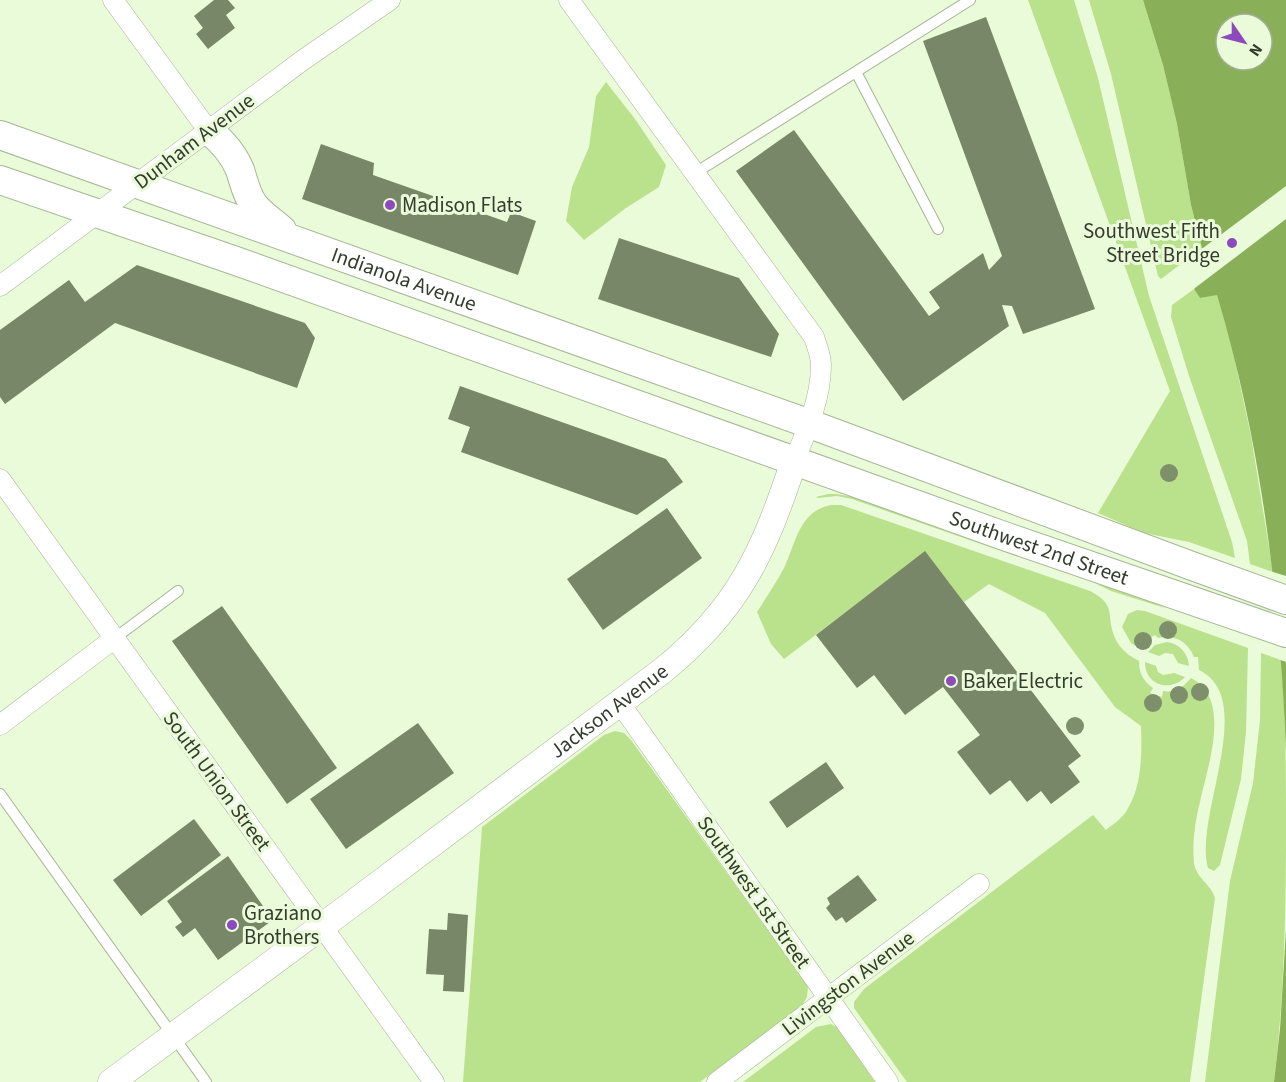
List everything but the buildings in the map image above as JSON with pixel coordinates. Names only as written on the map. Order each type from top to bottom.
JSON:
[{"type":"main road","points":[[208,130],[231,152],[240,170],[245,189],[255,207],[292,240]]},
{"type":"main road","name":"Indianola Avenue","points":[[0,135],[810,424]]},
{"type":"main road","name":"Indianola Avenue","points":[[0,180],[794,461]]},
{"type":"main road","name":"Southwest 2nd Street","points":[[810,424],[1286,600]]},
{"type":"main road","name":"Southwest 2nd Street","points":[[794,461],[1286,633]]},
{"type":"street","points":[[113,0],[208,130]]},
{"type":"street","name":"Dunham Avenue","points":[[0,286],[303,60],[390,0]]},
{"type":"street","points":[[569,0],[695,173]]},
{"type":"street","name":"Jackson Avenue","points":[[111,1082],[619,702],[694,643],[723,612],[736,594],[767,535],[810,424],[816,402],[821,363],[814,337],[695,173]]},
{"type":"street","name":"South Union Street","points":[[0,479],[434,1082]]},
{"type":"street","points":[[0,725],[115,638]]},
{"type":"street","name":"Southwest 1st Street","points":[[619,702],[888,1082]]},
{"type":"street","name":"Livingston Avenue","points":[[717,1082],[979,884]]},
{"type":"lane","points":[[695,173],[970,0]]},
{"type":"lane","points":[[856,72],[938,229]]},
{"type":"lane","points":[[115,638],[178,591]]},
{"type":"lane","points":[[0,794],[206,1082]]},
{"type":"shaded area","points":[[1028,0],[1074,0],[1098,78],[1149,296],[1232,542],[1235,558],[1189,542],[1144,533],[1098,513],[1170,391]]},
{"type":"shaded area","points":[[1089,0],[1143,0],[1163,65],[1202,248],[1161,279],[1158,276],[1111,74]]},
{"type":"shaded area","points":[[1143,0],[1286,0],[1286,751],[1279,636],[1257,464],[1246,407],[1217,295],[1200,298],[1194,289],[1204,271],[1202,248],[1191,205],[1177,124],[1163,65]]},
{"type":"shaded area","points":[[606,82],[635,119],[666,165],[659,187],[626,208],[584,240],[566,221],[572,187],[589,147],[596,96]]},
{"type":"shaded area","points":[[1194,289],[1200,298],[1217,294],[1231,342],[1251,436],[1273,572],[1250,564],[1247,541],[1189,376],[1171,317],[1172,305]]},
{"type":"shaded area","points":[[828,494],[853,497],[1150,600],[1165,608],[1111,591],[1085,578],[852,499],[837,496],[816,497]]},
{"type":"shaded area","points":[[841,505],[1090,591],[1107,604],[1114,637],[1124,651],[1139,661],[1142,676],[1153,688],[1150,693],[1162,697],[1163,691],[1179,689],[1191,678],[1204,688],[1211,701],[1214,735],[1197,817],[1193,856],[1195,868],[1215,898],[1190,1082],[907,1082],[854,1008],[854,1002],[864,989],[1093,815],[1106,830],[1120,819],[1136,791],[1141,759],[1141,726],[1115,707],[1045,613],[989,584],[964,602],[925,552],[784,659],[771,644],[757,612],[784,568],[805,521],[820,508]]},
{"type":"shaded area","points":[[1137,610],[1248,648],[1246,732],[1241,779],[1220,865],[1214,871],[1208,868],[1206,846],[1224,732],[1224,706],[1216,685],[1199,670],[1198,657],[1194,657],[1180,640],[1170,637],[1158,638],[1155,635],[1148,639],[1149,642],[1142,650],[1131,643],[1122,627],[1128,614]]},
{"type":"shaded area","points":[[1167,642],[1182,650],[1189,666],[1178,663],[1173,654],[1165,653],[1159,656],[1148,652],[1155,645]]},
{"type":"shaded area","points":[[1261,653],[1281,660],[1285,724],[1285,924],[1274,1082],[1205,1082],[1230,881],[1253,783],[1260,720]]},
{"type":"shaded area","points":[[1145,662],[1156,666],[1158,672],[1163,675],[1174,673],[1185,677],[1172,685],[1159,684],[1149,676]]},
{"type":"shaded area","points":[[615,731],[624,733],[631,740],[808,986],[807,997],[802,1006],[700,1082],[463,1082],[482,827],[604,735]]},
{"type":"shaded area","points":[[1286,929],[1286,1082],[1274,1082],[1280,1029]]},
{"type":"shaded area","points":[[831,1024],[838,1028],[875,1082],[743,1082],[816,1027]]},
{"type":"pier","name":"Southwest Fifth Street Bridge","points":[[1286,186],[1286,219],[1191,291],[1201,270],[1199,251]]},
{"type":"pier","points":[[1270,571],[1286,576],[1286,662],[1278,659]]},
{"type":"place","name":"Madison Flats","points":[[390,205]]},
{"type":"place","name":"Southwest Fifth Street Bridge","points":[[1232,243]]},
{"type":"place","name":"Baker Electric","points":[[951,681]]},
{"type":"place","name":"Graziano Brothers","points":[[232,925]]}]
